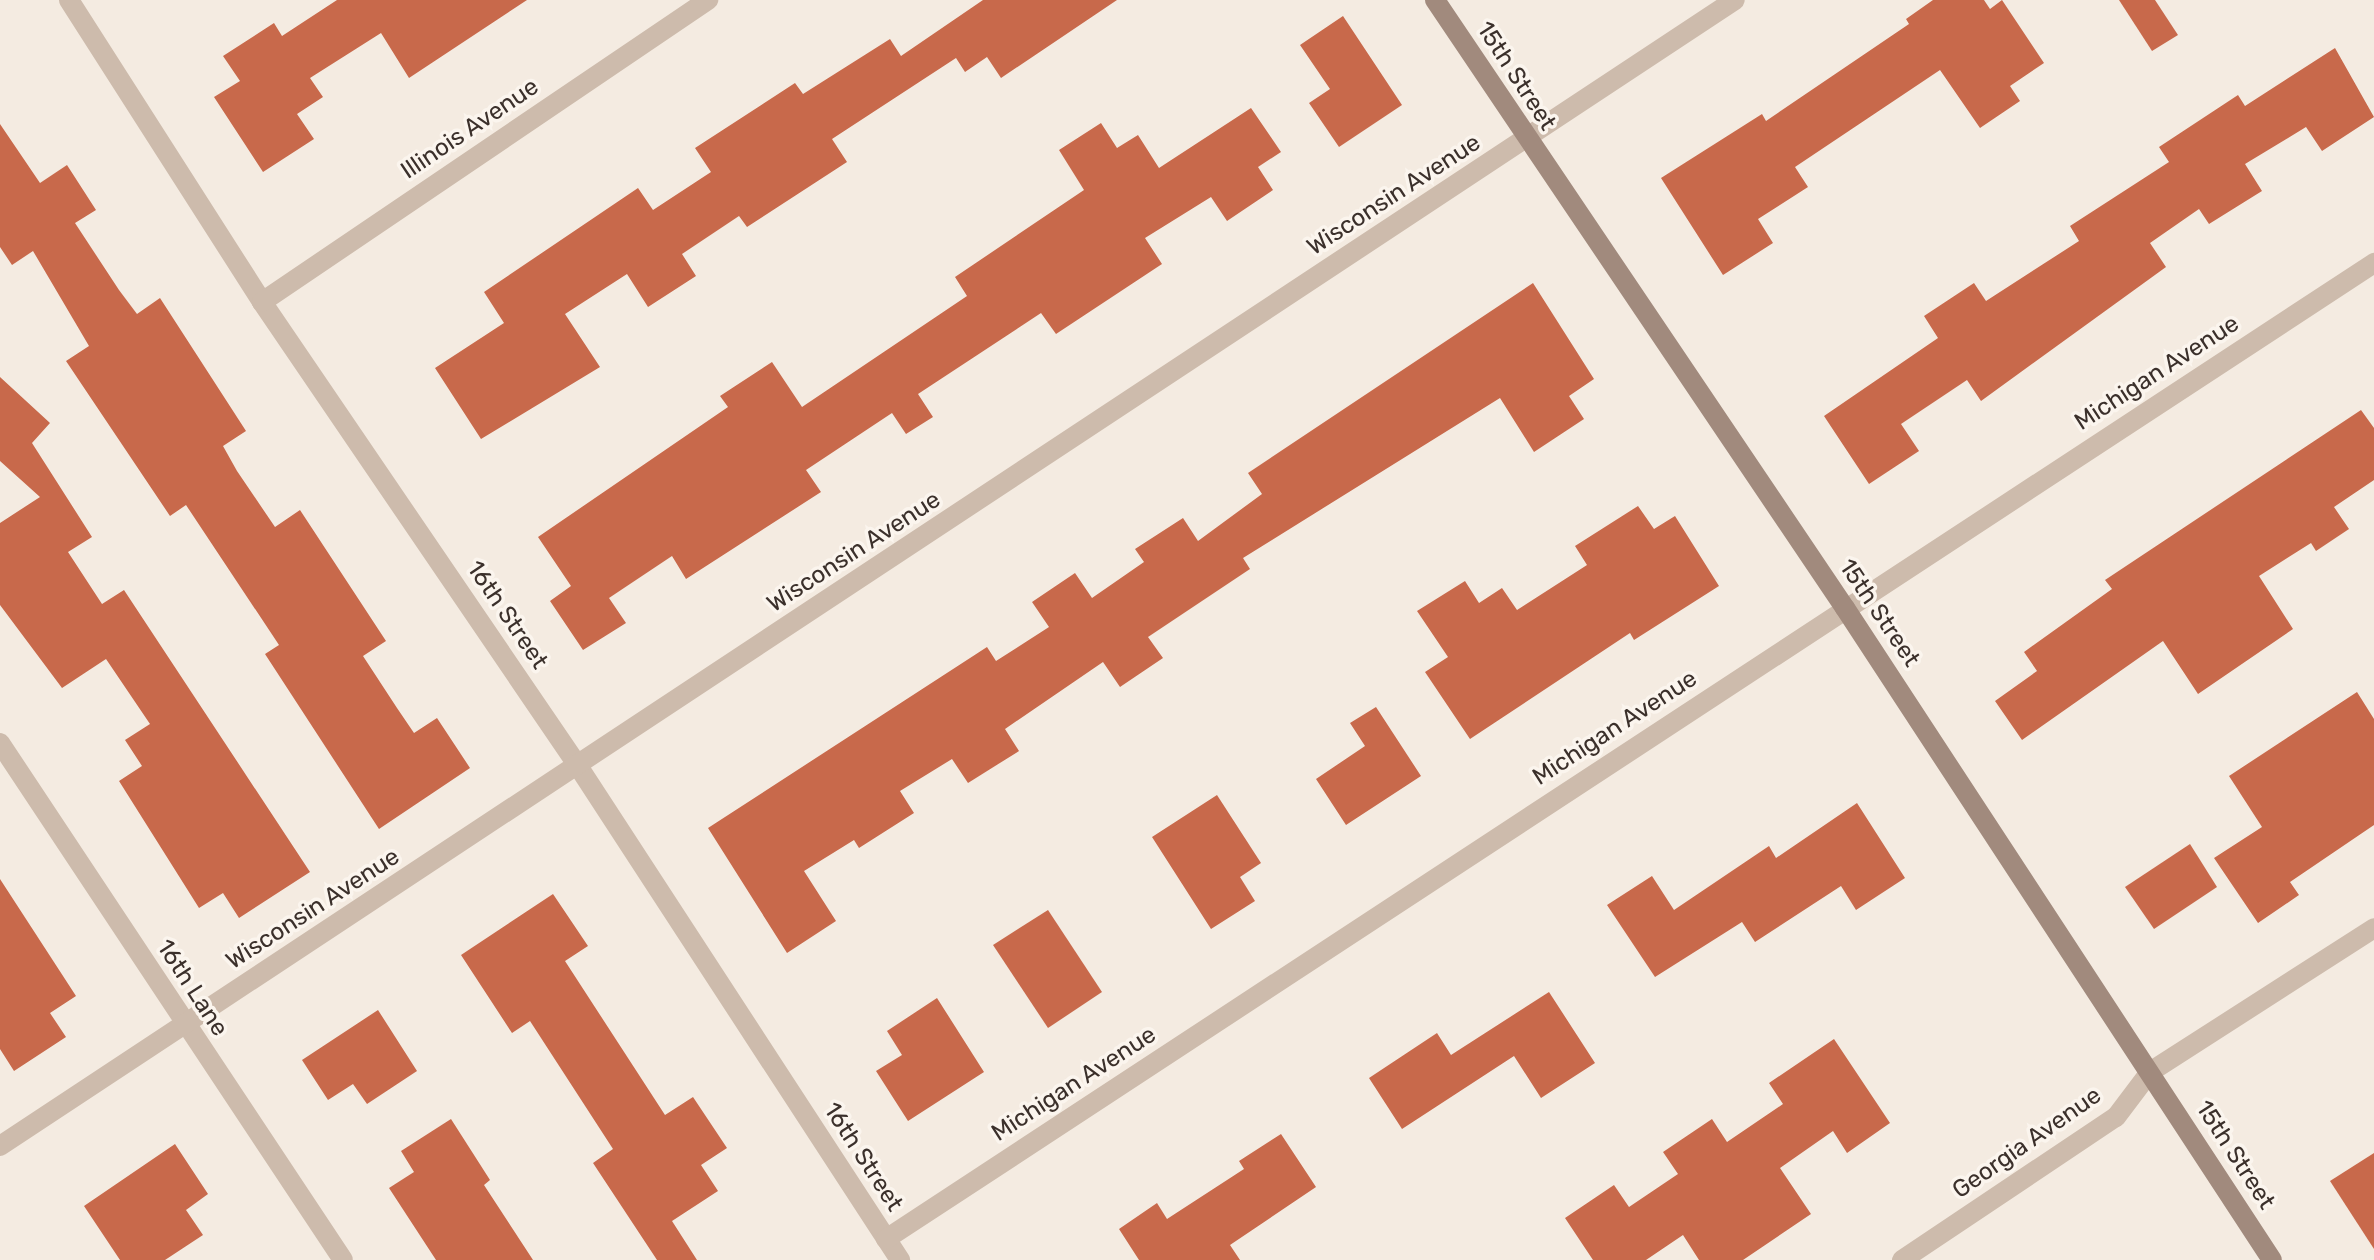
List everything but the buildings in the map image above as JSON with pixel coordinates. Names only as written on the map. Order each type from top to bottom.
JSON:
[{"type":"street","name":"16th Street","points":[[69,0],[262,302],[578,766],[900,1260]]},
{"type":"street","name":"Illinois Avenue","points":[[262,302],[708,0]]},
{"type":"street","name":"15th Street","points":[[1435,0],[1845,608],[2272,1260]]},
{"type":"street","name":"Wisconsin Avenue","points":[[0,1146],[1735,0]]},
{"type":"street","name":"Michigan Avenue","points":[[886,1239],[2374,263]]},
{"type":"street","name":"16th Lane","points":[[0,743],[184,1025],[343,1260]]},
{"type":"street","name":"Georgia Avenue","points":[[1902,1260],[2116,1117],[2150,1072],[2374,928]]}]
